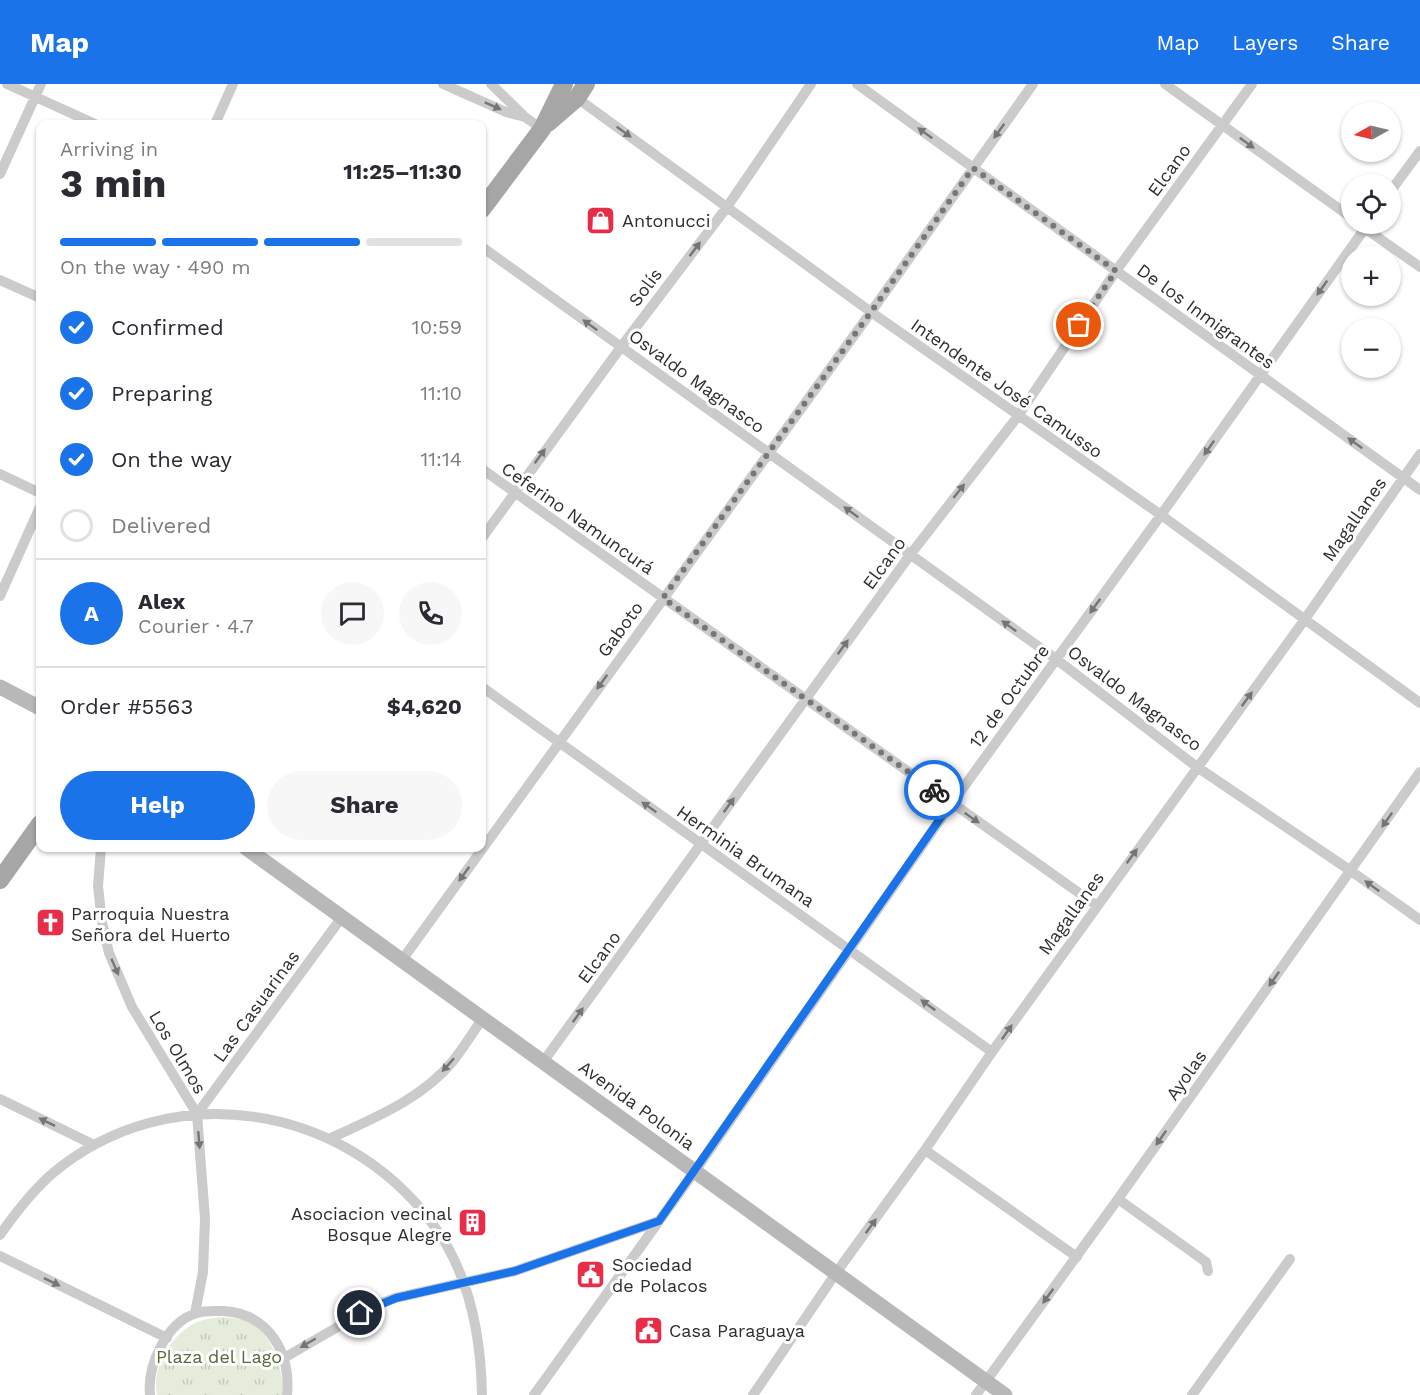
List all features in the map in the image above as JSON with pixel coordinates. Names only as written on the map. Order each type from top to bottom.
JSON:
[{"type":"main road","points":[[542,129],[564,84]]},
{"type":"main road","points":[[486,204],[542,129],[582,91]]},
{"type":"main road","points":[[0,687],[36,706]]},
{"type":"main road","points":[[0,880],[36,830]]},
{"type":"main road","name":"Avenida Polonia","points":[[262,852],[342,916],[402,960],[1005,1395]]},
{"type":"street","points":[[7,84],[86,120]]},
{"type":"street","points":[[0,174],[41,84]]},
{"type":"street","points":[[217,120],[233,84]]},
{"type":"street","points":[[443,84],[506,112],[525,117]]},
{"type":"street","points":[[491,84],[525,117],[542,129]]},
{"type":"street","name":"Solís","points":[[486,532],[621,346],[727,207],[811,84]]},
{"type":"street","name":"De los Inmigrantes","points":[[856,84],[1420,490]]},
{"type":"street","name":"Gaboto","points":[[486,843],[871,312],[1033,84]]},
{"type":"street","points":[[1165,84],[1341,210]]},
{"type":"street","name":"Elcano","points":[[543,1062],[910,555],[1018,416],[1116,271],[1252,84]]},
{"type":"street","name":"Intendente José Camusso","points":[[582,91],[727,207],[871,312],[1161,515],[1420,703]]},
{"type":"street","points":[[1401,177],[1420,151]]},
{"type":"street","name":"12 de Octubre","points":[[534,1395],[695,1171],[951,803],[1261,375],[1358,234]]},
{"type":"street","points":[[1376,234],[1420,267]]},
{"type":"street","name":"Osvaldo Magnasco","points":[[486,250],[1056,659],[1197,767],[1420,920]]},
{"type":"street","points":[[0,280],[36,296]]},
{"type":"street","name":"Magallanes","points":[[753,1395],[836,1273],[1096,905],[1305,620],[1420,454]]},
{"type":"street","name":"Ceferino Namuncurá","points":[[486,473],[1096,905]]},
{"type":"street","points":[[0,474],[36,491]]},
{"type":"street","points":[[0,596],[36,516]]},
{"type":"street","name":"Herminia Brumana","points":[[486,690],[992,1052]]},
{"type":"street","name":"Ayolas","points":[[976,1395],[1077,1257],[1420,772]]},
{"type":"street","name":"Los Olmos","points":[[101,852],[98,886],[102,922],[109,953],[132,1007],[197,1114],[205,1219],[202,1272],[195,1313]]},
{"type":"street","name":"Gaboto","points":[[402,960],[480,852]]},
{"type":"street","name":"Las Casuarinas","points":[[197,1114],[342,916]]},
{"type":"street","points":[[331,1138],[387,1112],[441,1074],[453,1061],[483,1018]]},
{"type":"street","points":[[0,1099],[94,1145]]},
{"type":"street","points":[[0,1235],[18,1208],[54,1172],[94,1145],[144,1124],[197,1114],[241,1114],[287,1122],[331,1138],[359,1154],[387,1174],[432,1223],[449,1250],[464,1282],[475,1321],[481,1359],[482,1395]]},
{"type":"street","points":[[925,1150],[1077,1257]]},
{"type":"street","points":[[1118,1199],[1206,1262],[1208,1271]]},
{"type":"street","points":[[284,1358],[372,1307],[396,1298],[515,1271],[659,1221]]},
{"type":"street","points":[[0,1256],[166,1338]]},
{"type":"street","points":[[1192,1395],[1290,1259]]},
{"type":"street","points":[[150,1395],[150,1374],[156,1355],[166,1338],[178,1324],[195,1313],[212,1311],[230,1312],[254,1318],[265,1326],[276,1341],[284,1358],[288,1395]]},
{"type":"green space","name":"Plaza del Lago","points":[[223,1317],[251,1323],[266,1336],[276,1355],[282,1375],[282,1395],[157,1395],[156,1384],[160,1363],[171,1344],[195,1323]]},
{"type":"way so far","points":[[934,790],[663,598],[973,168],[1116,271],[1079,325]]},
{"type":"place","name":"Antonucci","points":[[601,220]]},
{"type":"place","name":"Parroquia Nuestra Señora del Huerto","points":[[50,923]]},
{"type":"place","name":"Asociacion vecinal Bosque Alegre","points":[[473,1223]]},
{"type":"place","name":"Sociedad de Polacos","points":[[591,1274]]},
{"type":"place","name":"Casa Paraguaya","points":[[648,1330]]},
{"type":"route","points":[[360,1313],[396,1298],[515,1271],[659,1221],[951,803],[934,790]]}]
